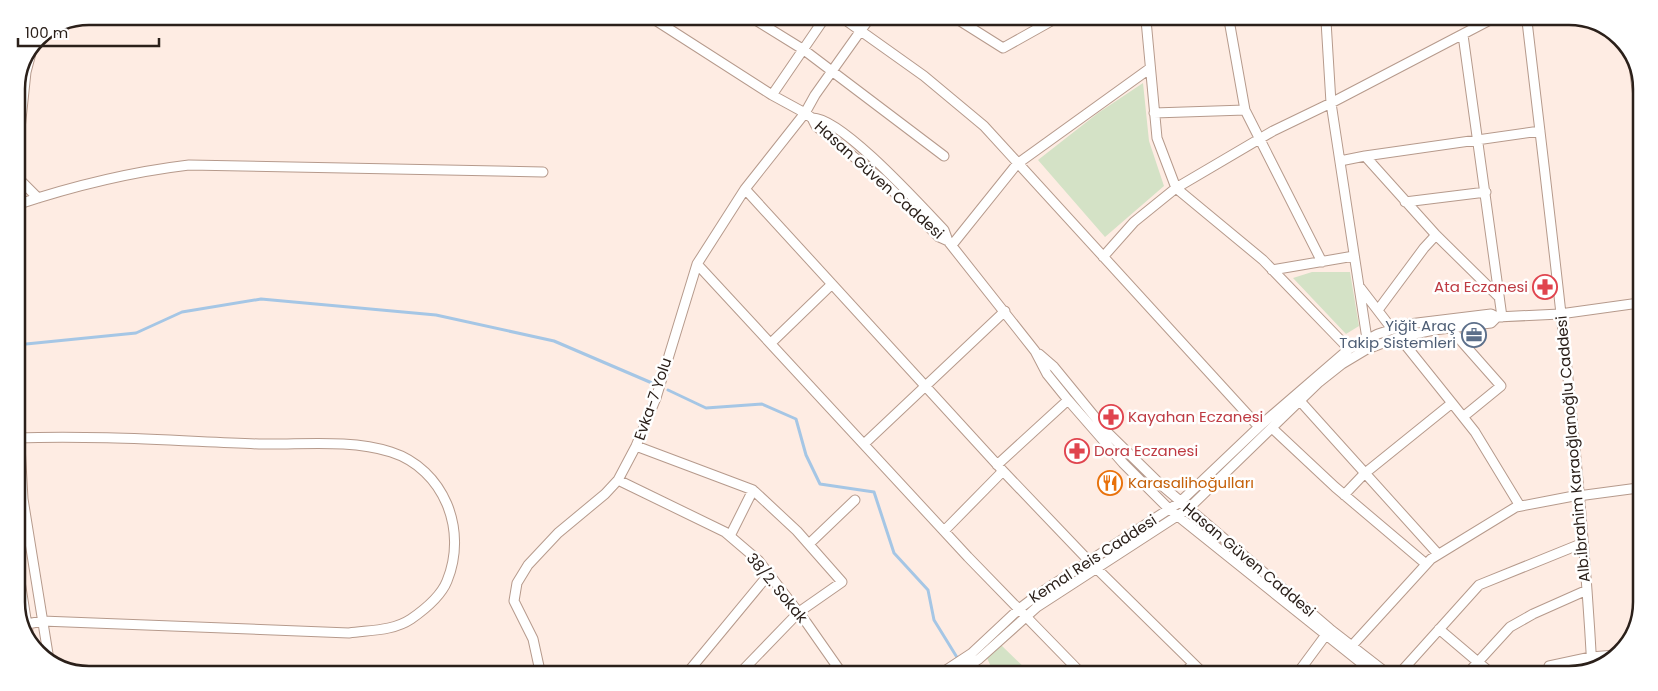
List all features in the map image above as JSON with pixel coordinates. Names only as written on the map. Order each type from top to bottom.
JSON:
[{"type":"street","name":"Hasan Güven Caddesi","points":[[670,25],[772,95],[808,115],[820,118],[876,162],[944,230],[950,243],[1035,351],[1047,374],[1123,463],[1170,509],[1328,632],[1367,666]]},
{"type":"street","points":[[764,25],[833,71],[944,156]]},
{"type":"street","points":[[772,95],[820,25]]},
{"type":"street","points":[[854,25],[924,76],[984,126],[1259,427]]},
{"type":"street","name":"Evka-7 Yolu","points":[[539,666],[533,639],[514,601],[517,583],[528,565],[558,533],[606,494],[618,480],[636,446],[656,398],[696,264],[746,189],[808,115],[814,95],[865,25]]},
{"type":"street","points":[[967,25],[1003,48],[1044,25]]},
{"type":"street","points":[[1146,25],[1157,138],[1176,188],[1272,270],[1349,349]]},
{"type":"street","points":[[1230,25],[1245,110],[1322,262]]},
{"type":"street","points":[[1326,25],[1331,103],[1367,339]]},
{"type":"street","points":[[1103,257],[1134,222],[1176,188],[1259,139],[1481,25]]},
{"type":"street","name":"Alb.İbrahim Karaoğlanoğlu Caddesi","points":[[1527,25],[1560,314],[1583,543],[1591,662]]},
{"type":"street","points":[[1463,35],[1486,192],[1499,297],[1499,317]]},
{"type":"street","points":[[950,243],[1017,164],[1149,69]]},
{"type":"street","points":[[1154,114],[1245,110]]},
{"type":"street","points":[[1340,161],[1540,131]]},
{"type":"street","points":[[1365,156],[1436,235],[1499,297]]},
{"type":"street","points":[[25,202],[141,172],[189,165],[543,172]]},
{"type":"street","points":[[25,185],[38,198]]},
{"type":"street","points":[[746,189],[1000,468],[1089,561],[1194,664],[1192,666]]},
{"type":"street","points":[[1405,202],[1486,192]]},
{"type":"street","points":[[1378,310],[1424,248],[1436,235]]},
{"type":"street","points":[[1272,270],[1354,256]]},
{"type":"street","points":[[696,264],[944,531],[1074,666]]},
{"type":"street","points":[[771,343],[832,284]]},
{"type":"street","points":[[1358,285],[1392,329]]},
{"type":"street","name":"Kemal Reis Caddesi","points":[[962,666],[1019,609],[1180,502],[1259,427],[1349,349],[1367,339],[1392,329],[1452,318],[1491,314],[1499,317],[1560,314],[1633,304]]},
{"type":"street","points":[[864,444],[1004,311]]},
{"type":"street","name":"Kemal Reis Caddesi","points":[[965,663],[979,659],[1026,616],[1188,510],[1300,401],[1329,374],[1349,359],[1367,349],[1399,337],[1454,327],[1491,323],[1499,317]]},
{"type":"street","points":[[1454,327],[1455,334],[1501,386],[1463,417]]},
{"type":"street","points":[[1399,337],[1463,417],[1520,506]]},
{"type":"street","name":"Hasan Güven Caddesi","points":[[1035,351],[1054,367],[1108,433],[1188,510],[1328,632]]},
{"type":"street","points":[[944,531],[1000,468],[1068,400]]},
{"type":"street","points":[[1300,401],[1438,554]]},
{"type":"street","points":[[1344,495],[1364,474],[1452,403]]},
{"type":"street","points":[[1272,428],[1344,495],[1426,564]]},
{"type":"street","points":[[25,438],[170,440],[376,448],[414,462],[432,478],[446,499],[452,519],[456,550],[447,582],[434,600],[416,614],[388,629],[349,632],[42,621],[29,624]]},
{"type":"street","points":[[636,446],[753,490],[809,544],[842,582],[799,612],[747,666]]},
{"type":"street","name":"38/2. Sokak","points":[[618,480],[730,536],[759,561],[799,612],[837,666]]},
{"type":"street","points":[[1349,649],[1426,564],[1438,554],[1520,506],[1578,495],[1633,489]]},
{"type":"street","points":[[730,536],[753,490]]},
{"type":"street","points":[[809,544],[855,500]]},
{"type":"street","points":[[25,506],[47,650]]},
{"type":"street","points":[[1406,666],[1480,585],[1583,543]]},
{"type":"street","points":[[693,666],[769,574]]},
{"type":"street","points":[[1474,666],[1510,627],[1533,614],[1587,590]]},
{"type":"street","points":[[1439,629],[1483,666]]},
{"type":"street","points":[[1303,666],[1328,632]]},
{"type":"street","name":"Hasan Güven Caddesi","points":[[1349,649],[1376,666]]},
{"type":"street","points":[[1549,666],[1602,657]]},
{"type":"green space","points":[[1143,83],[1149,141],[1164,186],[1105,237],[1038,160],[1098,113]]},
{"type":"green space","points":[[1312,272],[1350,272],[1359,326],[1346,334],[1293,278]]},
{"type":"green space","points":[[1000,644],[1023,666],[991,666],[987,658]]},
{"type":"waterway","points":[[26,344],[136,333],[182,312],[261,299],[436,315],[554,341],[652,383]]},
{"type":"waterway","points":[[668,390],[706,408],[762,404],[796,419],[806,455],[820,484],[874,492],[894,553],[928,590],[934,620],[958,659]]},
{"type":"place","name":"Ata Eczanesi","points":[[1545,287]]},
{"type":"place","name":"Yiğit Araç Takip Sistemleri","points":[[1474,335]]},
{"type":"place","name":"Kayahan Eczanesi","points":[[1111,417]]},
{"type":"place","name":"Dora Eczanesi","points":[[1077,451]]},
{"type":"place","name":"Karasalihoğulları","points":[[1110,483]]}]
